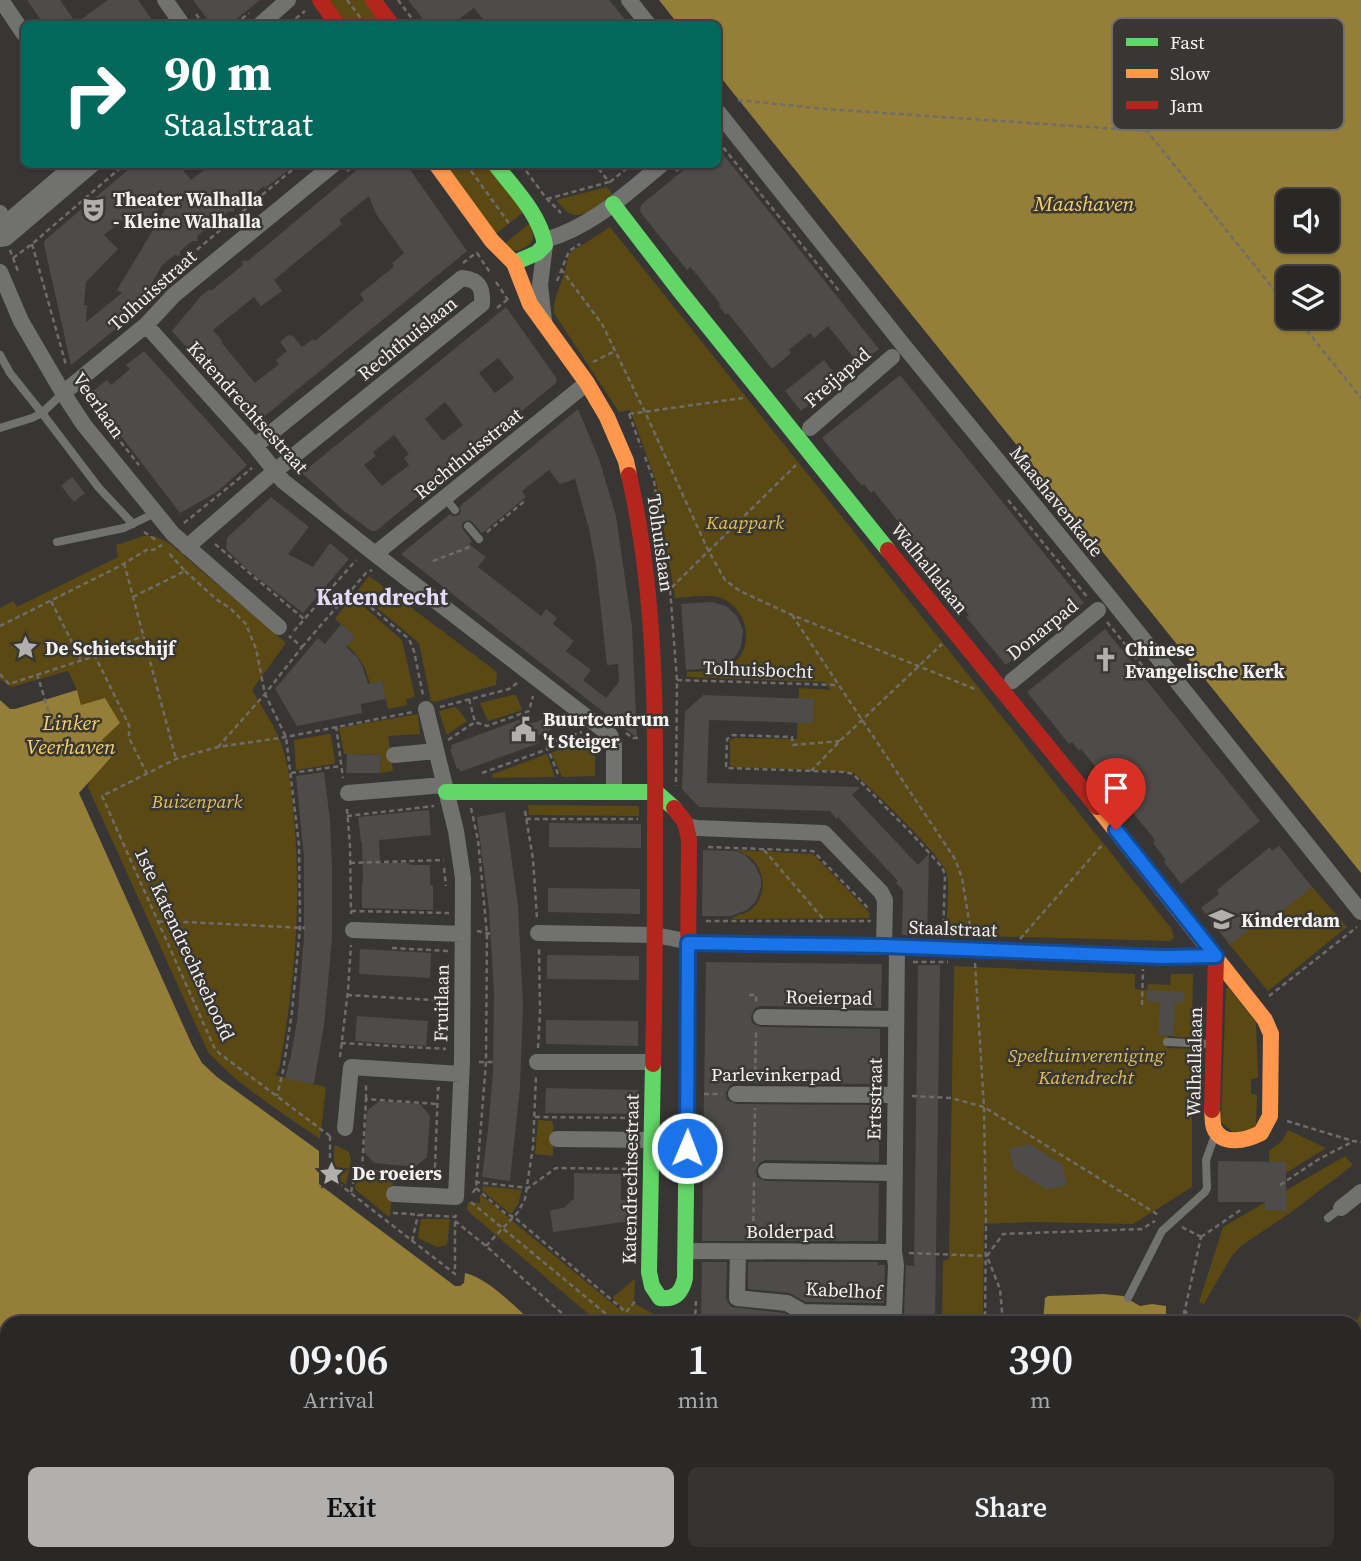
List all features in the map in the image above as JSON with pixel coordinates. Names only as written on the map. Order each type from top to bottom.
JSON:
[{"type":"street","points":[[1,0],[21,30]]},
{"type":"street","points":[[13,0],[28,21]]},
{"type":"street","points":[[165,0],[181,21]]},
{"type":"street","points":[[264,21],[288,0]]},
{"type":"street","points":[[320,0],[335,21]]},
{"type":"street","points":[[373,0],[389,21]]},
{"type":"street","points":[[629,0],[646,21]]},
{"type":"street","name":"Maashavenkade","points":[[721,119],[1356,922]]},
{"type":"street","points":[[0,213],[2,223],[6,223],[70,168]]},
{"type":"street","points":[[5,243],[6,237],[88,168]]},
{"type":"street","name":"Tolhuisstraat","points":[[63,393],[146,325],[174,295],[329,168]]},
{"type":"street","name":"Tolhuislaan","points":[[439,168],[492,241],[514,263],[530,304],[587,383],[607,417],[626,461],[644,566],[654,674],[656,792]]},
{"type":"street","points":[[498,168],[534,216],[545,243]]},
{"type":"street","points":[[514,263],[537,253],[545,243],[578,228],[615,197],[656,168]]},
{"type":"street","name":"Walhallalaan","points":[[615,197],[671,280],[1007,686],[1255,1006],[1271,1034],[1270,1116],[1261,1133],[1248,1139],[1230,1140],[1216,1132],[1213,1124],[1216,956]]},
{"type":"street","name":"Tolhuislaan","points":[[544,323],[540,285],[545,243]]},
{"type":"street","name":"Veerlaan","points":[[0,272],[21,321],[84,425],[173,534],[284,632]]},
{"type":"street","name":"Rechthuislaan","points":[[187,547],[275,471],[482,304],[483,293],[480,286],[471,279],[462,278],[255,446]]},
{"type":"street","name":"Katendrechtsestraat","points":[[146,325],[283,481],[374,562],[610,735],[614,745],[614,791]]},
{"type":"street","name":"Freijapad","points":[[810,428],[892,357]]},
{"type":"street","name":"Rechthuisstraat","points":[[374,562],[450,504],[587,383]]},
{"type":"street","name":"Donarpad","points":[[1007,686],[1098,610]]},
{"type":"street","name":"Fruitlaan","points":[[394,1194],[456,1197],[467,932],[460,848],[445,789],[439,747],[426,709]]},
{"type":"street","points":[[394,755],[439,747]]},
{"type":"street","points":[[346,793],[445,789],[656,792],[678,811],[688,826]]},
{"type":"street","name":"Katendrechtsestraat","points":[[656,792],[650,819],[655,935],[649,1272],[650,1287],[660,1298],[673,1298],[682,1291],[685,1278],[690,846],[688,826]]},
{"type":"street","points":[[650,819],[667,809],[678,811]]},
{"type":"street","name":"Ertsstraat","points":[[688,826],[824,832],[881,892],[885,900],[896,1019],[894,1252]]},
{"type":"street","points":[[352,930],[467,932]]},
{"type":"street","points":[[538,933],[655,935],[688,943]]},
{"type":"street","name":"Staalstraat","points":[[688,943],[890,946]]},
{"type":"street","name":"Staalstraat","points":[[1162,957],[1216,956]]},
{"type":"street","name":"Roeierpad","points":[[757,1018],[896,1019]]},
{"type":"street","points":[[537,1062],[653,1062]]},
{"type":"street","points":[[337,1132],[351,1067],[461,1074]]},
{"type":"street","name":"Parlevinkerpad","points":[[736,1094],[895,1095]]},
{"type":"street","points":[[557,1139],[652,1140]]},
{"type":"street","points":[[765,1171],[895,1173]]},
{"type":"street","points":[[1335,1213],[1361,1192]]},
{"type":"street","name":"Bolderpad","points":[[686,1251],[894,1252]]},
{"type":"street","name":"Kabelhof","points":[[746,1252],[737,1298],[787,1303],[803,1312],[894,1314],[894,1252]]},
{"type":"lane","points":[[0,355],[10,373],[99,488],[133,524]]},
{"type":"lane","points":[[0,428],[42,413],[63,393]]},
{"type":"lane","points":[[57,542],[107,532],[133,524],[155,513]]},
{"type":"lane","points":[[468,526],[479,539]]},
{"type":"lane","name":"Staalstraat","points":[[890,946],[1162,957]]},
{"type":"lane","points":[[1167,1042],[1214,1044]]},
{"type":"lane","points":[[1128,1298],[1162,1231],[1205,1192],[1206,1160],[1216,1132]]},
{"type":"path","points":[[347,0],[363,21]]},
{"type":"path","points":[[398,0],[414,21]]},
{"type":"path","points":[[293,21],[305,11]]},
{"type":"path","points":[[738,100],[839,110],[1112,129]]},
{"type":"path","points":[[1132,130],[1147,131],[1276,292]]},
{"type":"path","points":[[721,145],[839,292]]},
{"type":"path","points":[[13,258],[120,168]]},
{"type":"path","points":[[469,168],[511,226]]},
{"type":"path","points":[[524,168],[561,213]]},
{"type":"path","points":[[598,168],[609,182],[615,197]]},
{"type":"path","points":[[547,199],[609,182],[627,168]]},
{"type":"path","points":[[5,243],[23,283]]},
{"type":"path","name":"Veerlaan","points":[[32,244],[68,373],[56,352]]},
{"type":"path","points":[[561,269],[602,324],[708,550],[725,580],[792,615],[994,697],[1007,686]]},
{"type":"path","points":[[1306,329],[1361,398]]},
{"type":"path","points":[[587,365],[615,351]]},
{"type":"path","name":"Veerlaan","points":[[82,394],[142,469]]},
{"type":"path","points":[[629,414],[750,397]]},
{"type":"path","points":[[670,589],[801,460]]},
{"type":"path","points":[[185,523],[253,467]]},
{"type":"path","name":"Maashavenkade","points":[[1003,494],[1159,686]]},
{"type":"path","points":[[133,524],[162,544],[185,571],[246,624],[256,649],[265,694],[286,737],[299,845],[300,928],[292,1012],[277,1096]]},
{"type":"path","points":[[208,548],[214,543],[304,619]]},
{"type":"path","points":[[0,626],[162,544]]},
{"type":"path","points":[[302,646],[284,632],[304,619],[358,557]]},
{"type":"path","points":[[218,747],[374,562]]},
{"type":"path","points":[[124,563],[176,759]]},
{"type":"path","points":[[133,597],[185,571]]},
{"type":"path","points":[[351,591],[409,639],[426,709]]},
{"type":"path","points":[[50,600],[82,660]]},
{"type":"path","points":[[792,615],[955,859],[962,878],[972,943]]},
{"type":"path","points":[[0,674],[9,684],[95,656],[144,635]]},
{"type":"path","points":[[810,772],[947,639]]},
{"type":"path","points":[[95,656],[130,725],[129,738],[147,774]]},
{"type":"path","points":[[37,674],[50,716]]},
{"type":"path","name":"Tolhuisbocht","points":[[677,680],[838,685]]},
{"type":"path","name":"1ste Katendrechtsehoofd","points":[[337,1132],[277,1096],[219,1053],[102,796],[176,759],[218,747],[286,737],[426,709],[509,689],[520,681]]},
{"type":"path","points":[[475,722],[487,726],[529,710],[534,693]]},
{"type":"path","points":[[469,699],[475,722]]},
{"type":"path","points":[[439,747],[475,722]]},
{"type":"path","points":[[335,726],[346,793],[352,930],[339,1065]]},
{"type":"path","points":[[559,779],[546,744],[582,732]]},
{"type":"path","points":[[839,741],[793,745],[792,737],[733,735],[727,739],[726,768],[853,774],[942,867],[945,875],[943,940]]},
{"type":"path","points":[[476,775],[548,749]]},
{"type":"path","points":[[291,773],[341,766]]},
{"type":"path","points":[[347,816],[434,806]]},
{"type":"path","points":[[470,806],[478,840],[489,934],[486,1062],[476,1188],[468,1200],[609,1316]]},
{"type":"path","points":[[486,1246],[523,1206],[528,1188],[540,1012],[533,859],[526,819],[650,819]]},
{"type":"path","points":[[1018,942],[1107,840]]},
{"type":"path","points":[[702,847],[813,851],[876,919],[704,921]]},
{"type":"path","points":[[764,850],[825,921]]},
{"type":"path","points":[[350,863],[444,860]]},
{"type":"path","points":[[351,911],[449,913]]},
{"type":"path","points":[[158,922],[305,928]]},
{"type":"path","points":[[1255,1006],[1356,922],[1361,923]]},
{"type":"path","points":[[467,932],[489,934]]},
{"type":"path","points":[[388,948],[450,951]]},
{"type":"path","name":"Staalstraat","points":[[907,961],[950,962]]},
{"type":"path","points":[[975,967],[984,1107],[985,1316]]},
{"type":"path","points":[[1142,1005],[1143,969]]},
{"type":"path","points":[[347,995],[449,1001]]},
{"type":"path","points":[[746,1252],[757,1018],[755,995],[749,995]]},
{"type":"path","points":[[341,1043],[447,1049]]},
{"type":"path","points":[[476,1063],[493,1062]]},
{"type":"path","points":[[362,1170],[366,1084]]},
{"type":"path","points":[[445,1088],[438,1088],[435,1167],[448,1172]]},
{"type":"path","name":"Parlevinkerpad","points":[[699,1094],[736,1094]]},
{"type":"path","points":[[912,1096],[951,1098],[984,1107],[1161,1217],[1142,1229],[1003,1234],[986,1256]]},
{"type":"path","points":[[366,1099],[438,1104]]},
{"type":"path","points":[[1270,1116],[1361,1142]]},
{"type":"path","points":[[534,1117],[640,1118]]},
{"type":"path","points":[[337,1132],[330,1177],[455,1274],[455,1219],[461,1208]]},
{"type":"path","points":[[1280,1185],[1319,1159],[1353,1141]]},
{"type":"path","points":[[466,1180],[528,1188],[556,1168],[640,1169]]},
{"type":"path","points":[[351,1192],[356,1169],[394,1173],[393,1219],[390,1223]]},
{"type":"path","points":[[476,1188],[626,1312]]},
{"type":"path","points":[[1183,1316],[1201,1237],[1242,1209]]},
{"type":"path","points":[[393,1213],[455,1219],[565,1316]]},
{"type":"path","points":[[412,1241],[418,1214]]},
{"type":"path","points":[[1171,1222],[1201,1237]]},
{"type":"path","points":[[894,1252],[986,1256]]},
{"type":"path","points":[[986,1256],[1000,1289],[1002,1316]]},
{"type":"path","points":[[623,1316],[637,1299]]},
{"type":"path","points":[[1183,1311],[1195,1316]]},
{"type":"green space","points":[[326,0],[369,0],[385,21],[341,21]]},
{"type":"green space","points":[[444,168],[492,168],[525,211],[493,236]]},
{"type":"green space","points":[[607,187],[612,194],[592,210],[580,215],[569,213],[556,200]]},
{"type":"green space","points":[[531,222],[533,237],[527,246],[517,251],[502,246]]},
{"type":"green space","name":"Kaappark","points":[[610,227],[1171,928],[1174,937],[1171,941],[946,935],[948,880],[943,865],[906,823],[854,773],[730,765],[730,740],[735,738],[797,739],[799,688],[831,690],[825,682],[687,677],[687,672],[716,671],[735,662],[746,642],[743,620],[729,602],[718,597],[675,598],[656,481],[630,410],[619,412],[554,313],[556,297],[570,253]]},
{"type":"green space","name":"Buizenpark","points":[[144,536],[154,536],[169,543],[286,643],[252,690],[280,739],[285,755],[296,852],[295,946],[289,1008],[279,1070],[275,1075],[326,1087],[320,1139],[247,1088],[208,1052],[88,787],[90,780],[116,753],[102,740],[120,723],[105,698],[81,706],[68,671],[11,687],[0,679],[0,608],[13,601],[17,607],[118,557],[116,545]]},
{"type":"green space","points":[[369,576],[493,669],[497,673],[496,685],[431,701],[419,643],[358,592]]},
{"type":"green space","points":[[356,600],[402,640],[415,697],[406,699],[407,705],[388,709],[382,682],[370,684],[362,663],[347,646],[355,636],[335,619],[347,603],[351,606]]},
{"type":"green space","points":[[516,695],[522,709],[488,721],[480,703]]},
{"type":"green space","points":[[454,707],[467,721],[446,734],[439,711]]},
{"type":"green space","points":[[418,714],[420,734],[388,736],[393,771],[380,773],[381,755],[344,754],[339,728]]},
{"type":"green space","points":[[329,734],[335,762],[296,770],[294,740]]},
{"type":"green space","points":[[582,742],[595,751],[595,776],[562,777],[553,752]]},
{"type":"green space","points":[[547,754],[555,777],[492,778],[493,774]]},
{"type":"green space","points":[[528,805],[639,806],[639,816],[529,815]]},
{"type":"green space","points":[[737,850],[813,854],[867,910],[869,918],[733,919],[758,903],[762,890],[756,863]]},
{"type":"green space","points":[[1308,882],[1347,927],[1268,991],[1230,945]]},
{"type":"green space","name":"Speeltuinvereniging Katendrecht","points":[[954,966],[1135,974],[1135,989],[1147,990],[1148,984],[1170,985],[1171,974],[1193,974],[1192,1038],[1168,1036],[1167,1048],[1192,1049],[1192,1187],[1133,1224],[984,1224],[985,1316],[942,1316],[943,1261],[949,1259]]},
{"type":"green space","points":[[1226,988],[1229,988],[1256,1023],[1258,1078],[1251,1079],[1251,1094],[1257,1095],[1256,1128],[1234,1133],[1221,1122]]},
{"type":"green space","points":[[538,1120],[553,1122],[553,1156],[535,1154]]},
{"type":"green space","points":[[1288,1130],[1326,1148],[1270,1183],[1269,1151],[1282,1141]]},
{"type":"green space","points":[[335,1145],[349,1152],[351,1160],[346,1185],[334,1176]]},
{"type":"green space","points":[[1345,1156],[1353,1165],[1241,1246],[1231,1257],[1204,1304],[1199,1302],[1223,1227]]},
{"type":"green space","points":[[360,1173],[393,1180],[390,1215],[356,1190]]},
{"type":"green space","points":[[483,1186],[522,1190],[512,1213],[482,1190]]},
{"type":"green space","points":[[480,1194],[619,1309],[621,1307],[613,1297],[635,1279],[634,1303],[657,1316],[591,1316],[467,1209],[468,1202],[480,1203]]},
{"type":"green space","points":[[421,1219],[450,1219],[447,1245],[437,1247],[418,1238]]},
{"type":"water","name":"Maashaven","points":[[659,0],[1361,0],[1361,873],[721,78],[721,21],[676,21]]},
{"type":"water","name":"Linker Veerhaven","points":[[77,690],[81,705],[105,698],[120,723],[102,740],[116,752],[79,793],[202,1063],[217,1077],[319,1151],[319,1184],[455,1286],[464,1283],[465,1273],[474,1276],[493,1287],[526,1316],[0,1316],[0,700],[10,709]]},
{"type":"water","points":[[1123,1296],[1140,1306],[1166,1306],[1166,1316],[1044,1316],[1045,1298]]},
{"type":"building","points":[[27,0],[60,0],[75,21],[42,21]]},
{"type":"building","points":[[108,0],[138,0],[153,21],[79,21]]},
{"type":"building","points":[[193,0],[260,0],[234,21],[209,21]]},
{"type":"building","points":[[408,0],[609,0],[626,21],[485,21],[474,8],[456,21],[425,21]]},
{"type":"building","points":[[721,152],[879,349],[859,364],[828,326],[814,338],[810,333],[789,350],[791,353],[772,369],[728,313],[726,315],[698,276],[690,267],[687,270],[641,213],[642,204],[686,168],[721,168]]},
{"type":"building","points":[[130,168],[181,168],[191,180],[207,168],[291,168],[234,207],[234,212],[229,211],[197,236],[198,241],[192,241],[180,251],[180,256],[175,255],[163,264],[133,315],[71,365],[45,240]],"holes":[[[166,201],[169,203],[117,290],[122,293],[86,322],[86,282],[118,249],[104,235],[129,215],[139,228]]]},
{"type":"building","points":[[359,168],[409,168],[467,251],[255,424],[172,331],[201,296],[243,265],[242,260],[248,261]],"holes":[[[369,196],[376,214],[404,253],[392,263],[394,266],[391,269],[360,294],[364,300],[315,341],[313,339],[302,347],[293,336],[288,335],[280,342],[287,351],[276,360],[279,364],[255,383],[213,330],[254,297],[261,306],[282,291],[274,280],[342,224],[339,220]]]},
{"type":"building","points":[[506,307],[557,379],[556,383],[376,531],[371,531],[344,511],[302,473]],"holes":[[[498,358],[514,378],[495,393],[479,373]],[[445,402],[463,425],[443,441],[425,419]],[[394,435],[409,454],[404,458],[409,465],[382,486],[364,465],[376,456],[373,452]]]},
{"type":"building","points":[[144,351],[247,465],[217,492],[180,513],[89,394],[107,380],[111,385],[130,369],[126,365]]},
{"type":"building","points":[[824,360],[840,380],[801,411],[785,391]]},
{"type":"building","points":[[900,375],[1084,603],[1006,665],[966,617],[969,615],[944,583],[946,581],[874,491],[871,493],[864,484],[862,486],[822,438]]},
{"type":"building","points":[[578,409],[599,459],[616,516],[632,627],[637,738],[401,554],[450,514],[459,515],[460,506]],"holes":[[[549,470],[560,484],[575,479],[589,529],[607,665],[618,664],[619,682],[606,698],[583,680],[591,670],[566,651],[574,641],[553,624],[557,618],[546,609],[541,616],[478,567],[486,557],[469,544],[472,541],[462,528],[463,522],[470,520],[482,533],[526,497],[522,491]]]},
{"type":"building","points":[[72,477],[85,493],[74,502],[61,486]]},
{"type":"building","points":[[271,497],[309,527],[288,554],[313,567],[330,543],[349,559],[303,613],[249,571],[226,549],[227,538]]},
{"type":"building","points":[[711,602],[726,606],[737,616],[743,630],[741,646],[736,656],[724,665],[686,670],[681,604]]},
{"type":"building","points":[[341,624],[355,636],[346,647],[362,665],[368,684],[382,681],[386,699],[361,704],[362,713],[297,726],[275,689],[318,638],[325,644]]},
{"type":"building","points":[[1105,629],[1260,821],[1181,884],[1164,862],[1166,860],[1153,843],[1155,841],[1152,836],[1081,749],[1079,751],[1072,742],[1069,744],[1027,692]]},
{"type":"building","points":[[703,695],[814,699],[813,723],[709,720],[707,783],[860,787],[852,795],[918,865],[929,854],[927,936],[902,935],[903,890],[896,883],[898,881],[830,811],[699,807],[682,789],[685,712]]},
{"type":"building","points":[[530,716],[533,723],[546,718],[551,730],[537,736],[539,743],[460,772],[459,768],[457,769],[451,745]]},
{"type":"building","points":[[347,754],[381,755],[380,773],[346,773]]},
{"type":"building","points":[[324,772],[330,820],[332,939],[324,1025],[312,1084],[285,1078],[297,1021],[304,938],[304,858],[296,776]]},
{"type":"building","points":[[429,810],[431,835],[379,840],[380,863],[430,865],[433,910],[362,908],[362,842],[358,817]]},
{"type":"building","points":[[505,812],[518,906],[523,1005],[520,1087],[510,1181],[482,1177],[493,1072],[494,992],[489,909],[477,817]]},
{"type":"building","points":[[549,823],[641,824],[641,848],[549,847]]},
{"type":"building","points":[[1279,846],[1312,887],[1260,929],[1256,924],[1230,945],[1201,908],[1219,894],[1217,890],[1270,847],[1272,851]]},
{"type":"building","points":[[703,850],[736,851],[745,855],[755,865],[761,878],[761,887],[756,901],[747,910],[731,916],[702,916]]},
{"type":"building","points":[[548,888],[640,889],[640,914],[548,912]]},
{"type":"building","points":[[360,949],[431,953],[430,978],[359,974]]},
{"type":"building","points":[[547,955],[639,956],[639,980],[547,979]]},
{"type":"building","points":[[706,962],[882,964],[881,1008],[761,1006],[755,1008],[751,1016],[752,1023],[761,1027],[880,1029],[880,1084],[736,1083],[730,1085],[726,1093],[727,1100],[736,1104],[879,1105],[879,1162],[766,1160],[760,1162],[756,1170],[757,1177],[766,1181],[879,1183],[878,1241],[702,1241]]},
{"type":"building","points":[[918,965],[940,965],[935,1316],[904,1316],[906,1265],[914,1266]]},
{"type":"building","points":[[1147,990],[1184,992],[1183,1003],[1175,1003],[1173,1036],[1158,1035],[1160,1002],[1147,1001]]},
{"type":"building","points":[[357,1016],[428,1021],[426,1046],[355,1041]]},
{"type":"building","points":[[546,1020],[638,1021],[638,1046],[546,1044]]},
{"type":"building","points":[[546,1088],[638,1090],[637,1114],[545,1113]]},
{"type":"building","points":[[379,1101],[420,1104],[430,1116],[427,1157],[415,1167],[374,1163],[364,1152],[367,1111]]},
{"type":"building","points":[[1030,1144],[1063,1165],[1067,1185],[1047,1190],[1014,1169],[1009,1149]]},
{"type":"building","points":[[1218,1161],[1286,1162],[1286,1211],[1265,1210],[1265,1202],[1218,1202]]},
{"type":"building","points":[[574,1173],[621,1174],[621,1200],[634,1198],[637,1220],[553,1232],[550,1210],[563,1208],[574,1199]]},
{"type":"building","points":[[702,1262],[727,1262],[726,1298],[732,1307],[790,1316],[701,1316]]},
{"type":"building","points":[[748,1262],[878,1262],[878,1265],[885,1265],[884,1303],[806,1302],[789,1293],[748,1289]]},
{"type":"traffic: fast","points":[[498,168],[532,212],[545,245],[537,253],[514,263]]},
{"type":"traffic: fast","points":[[613,204],[888,550]]},
{"type":"traffic: fast","points":[[446,792],[656,792],[674,808]]},
{"type":"traffic: fast","points":[[653,1064],[649,1272],[652,1286],[660,1298],[670,1298],[677,1294],[685,1278],[687,1106]]},
{"type":"traffic: slow","points":[[439,168],[492,241],[514,263],[530,304],[587,383],[607,417],[626,461],[629,475]]},
{"type":"traffic: slow","points":[[1097,807],[1265,1020],[1271,1034],[1270,1116],[1261,1133],[1242,1140],[1223,1138],[1214,1128],[1212,1110]]},
{"type":"traffic: jam","points":[[320,0],[335,21]]},
{"type":"traffic: jam","points":[[373,0],[389,21]]},
{"type":"traffic: jam","points":[[629,475],[645,564],[654,699],[653,1064]]},
{"type":"traffic: jam","points":[[888,550],[1097,807]]},
{"type":"traffic: jam","points":[[674,808],[685,822],[689,839],[687,1106]]},
{"type":"traffic: jam","points":[[1212,1110],[1216,956]]},
{"type":"place","name":"Theater Walhalla - Kleine Walhalla","points":[[93,210]]},
{"type":"place","name":"De Schietschijf","points":[[25,648]]},
{"type":"place","name":"Chinese Evangelische Kerk","points":[[1105,660]]},
{"type":"place","name":"Buurtcentrum 't Steiger","points":[[523,730]]},
{"type":"place","name":"Kinderdam","points":[[1221,920]]},
{"type":"place","name":"De roeiers","points":[[332,1173]]},
{"type":"district","name":"Katendrecht","points":[[382,597]]},
{"type":"route","points":[[687,1148],[688,943],[884,946],[1162,957],[1216,956],[1116,830]]}]
